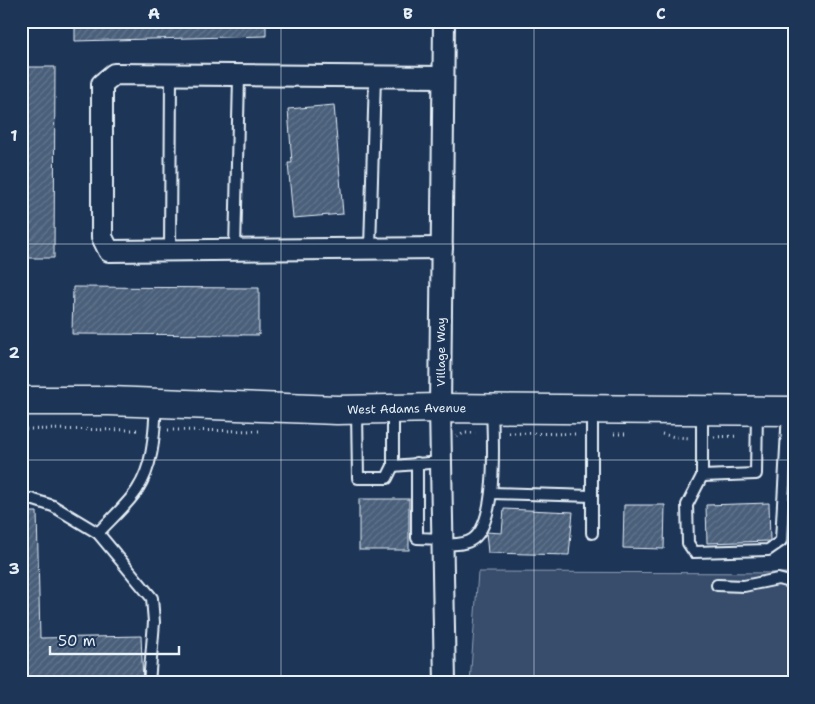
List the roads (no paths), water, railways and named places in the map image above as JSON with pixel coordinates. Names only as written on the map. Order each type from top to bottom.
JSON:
[{"type":"main road","name":"West Adams Avenue","points":[[21,401],[156,403],[357,410],[492,409],[588,422],[702,410],[791,411]]},
{"type":"street","name":"Village Way","points":[[444,21],[440,408],[445,683]]},
{"type":"street","points":[[442,248],[110,251],[102,237],[102,84],[114,74],[239,77],[443,77]]},
{"type":"lane","points":[[170,250],[171,75]]},
{"type":"lane","points":[[235,250],[239,77]]},
{"type":"lane","points":[[370,248],[375,77]]},
{"type":"lane","points":[[98,533],[137,491],[147,472],[152,453],[156,403]]},
{"type":"lane","points":[[357,410],[358,478],[387,478],[393,466],[393,409]]},
{"type":"lane","points":[[417,463],[417,538],[442,542],[469,542],[475,538],[480,529],[492,492],[492,409]]},
{"type":"lane","points":[[702,410],[702,476],[687,505],[688,543],[694,552],[768,550],[781,541],[791,411]]},
{"type":"lane","points":[[702,476],[756,474],[757,411]]},
{"type":"lane","points":[[588,422],[592,534]]},
{"type":"lane","points":[[393,466],[441,462]]},
{"type":"lane","points":[[492,492],[592,496]]},
{"type":"lane","points":[[21,499],[52,506],[98,533],[152,598],[154,622],[149,683]]},
{"type":"lane","points":[[717,585],[744,586],[778,580],[794,584]]}]
